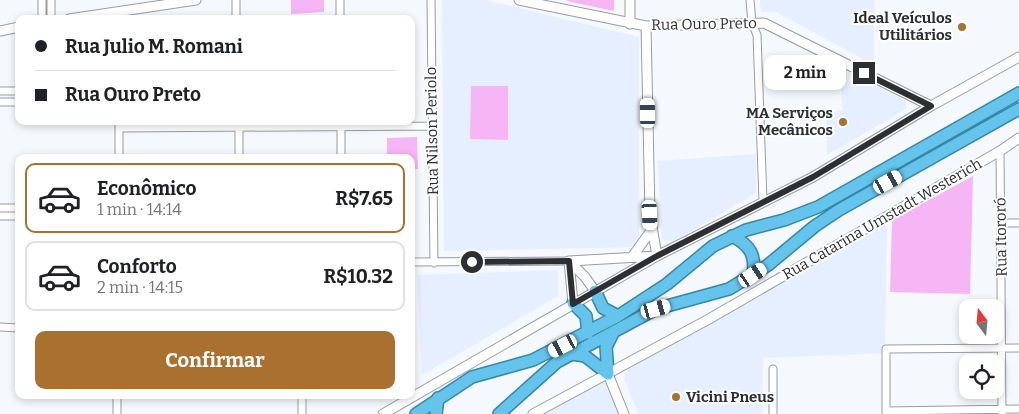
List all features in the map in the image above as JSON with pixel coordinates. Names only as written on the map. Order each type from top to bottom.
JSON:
[{"type":"highway","points":[[416,414],[438,398],[472,378],[533,360],[588,333],[668,284],[713,246],[732,236],[818,207],[1019,93]]},
{"type":"highway","points":[[499,414],[557,362],[656,309],[722,292],[753,275],[839,210],[1019,109]]},
{"type":"highway","points":[[732,236],[743,242],[751,251],[755,263],[753,275]]},
{"type":"highway","points":[[595,291],[603,308],[618,316]]},
{"type":"highway","points":[[573,304],[586,316],[588,333]]},
{"type":"highway","points":[[608,374],[606,347],[613,333]]},
{"type":"highway","points":[[572,354],[585,356],[608,374]]},
{"type":"highway","points":[[436,414],[438,398]]},
{"type":"street","points":[[42,0],[42,15]]},
{"type":"street","points":[[51,0],[51,15]]},
{"type":"street","points":[[120,15],[160,2],[196,0]]},
{"type":"street","points":[[236,0],[236,15]]},
{"type":"street","points":[[340,0],[340,15]]},
{"type":"street","name":"Rua Nilson Periolo","points":[[430,0],[434,262]]},
{"type":"street","name":"Rua Ouro Preto","points":[[519,0],[646,26],[764,23],[931,106]]},
{"type":"street","points":[[630,0],[630,24]]},
{"type":"street","points":[[750,0],[752,23],[757,35],[763,201]]},
{"type":"street","points":[[646,26],[651,231],[657,256]]},
{"type":"street","points":[[0,31],[15,28]]},
{"type":"street","points":[[415,395],[657,256],[813,177],[931,106],[1019,57]]},
{"type":"street","points":[[0,91],[15,92]]},
{"type":"street","points":[[0,102],[15,102]]},
{"type":"street","points":[[119,154],[119,125],[239,125],[239,154]]},
{"type":"street","points":[[341,125],[341,154]]},
{"type":"street","points":[[386,125],[432,126]]},
{"type":"street","name":"Rua Catarina Umstadt Westerich","points":[[533,414],[708,319],[1000,151],[1019,138]]},
{"type":"street","name":"Rua Itororó","points":[[1000,151],[1002,412]]},
{"type":"street","points":[[0,208],[15,208]]},
{"type":"street","points":[[0,216],[15,216]]},
{"type":"street","points":[[1001,223],[1019,223]]},
{"type":"street","points":[[632,258],[651,231]]},
{"type":"street","points":[[415,262],[569,261],[657,256]]},
{"type":"street","points":[[569,261],[585,277],[595,291]]},
{"type":"street","points":[[569,261],[573,304]]},
{"type":"street","points":[[0,328],[15,328]]},
{"type":"street","points":[[1019,348],[886,349],[886,413],[1002,412],[1019,409]]},
{"type":"street","points":[[773,369],[773,414]]},
{"type":"street","points":[[608,374],[624,414]]},
{"type":"street","points":[[117,399],[117,414]]},
{"type":"street","points":[[302,399],[302,414]]},
{"type":"street","points":[[382,414],[408,399]]},
{"type":"shaded area","points":[[291,0],[324,0],[324,12],[291,14]]},
{"type":"shaded area","points":[[442,0],[485,0],[639,37],[639,247],[444,251]]},
{"type":"shaded area","points":[[565,0],[614,0],[614,11],[571,2]]},
{"type":"shaded area","points":[[760,0],[874,0],[874,65],[776,12],[761,12]]},
{"type":"shaded area","points":[[840,66],[906,101],[906,109],[827,155],[826,112],[842,111]]},
{"type":"shaded area","points":[[471,86],[508,86],[508,140],[470,139]]},
{"type":"shaded area","points":[[417,137],[418,169],[415,169],[415,154],[387,154],[387,138]]},
{"type":"shaded area","points":[[756,154],[756,193],[673,242],[662,239],[658,161]]},
{"type":"shaded area","points":[[973,176],[970,294],[890,292],[892,220]]},
{"type":"shaded area","points":[[887,224],[885,353],[763,358],[762,414],[639,414],[624,379],[627,369]]},
{"type":"shaded area","points":[[558,270],[558,296],[422,375],[417,275]]},
{"type":"shaded area","points":[[606,380],[619,414],[546,414]]},
{"type":"place","name":"Ideal Veículos Utilitários","points":[[962,27]]},
{"type":"place","name":"MA Serviços Mecânicos","points":[[843,122]]},
{"type":"place","name":"Vicini Pneus","points":[[676,397]]},
{"type":"route","points":[[472,262],[569,261],[573,304],[657,256],[813,177],[931,106],[864,73]]}]
